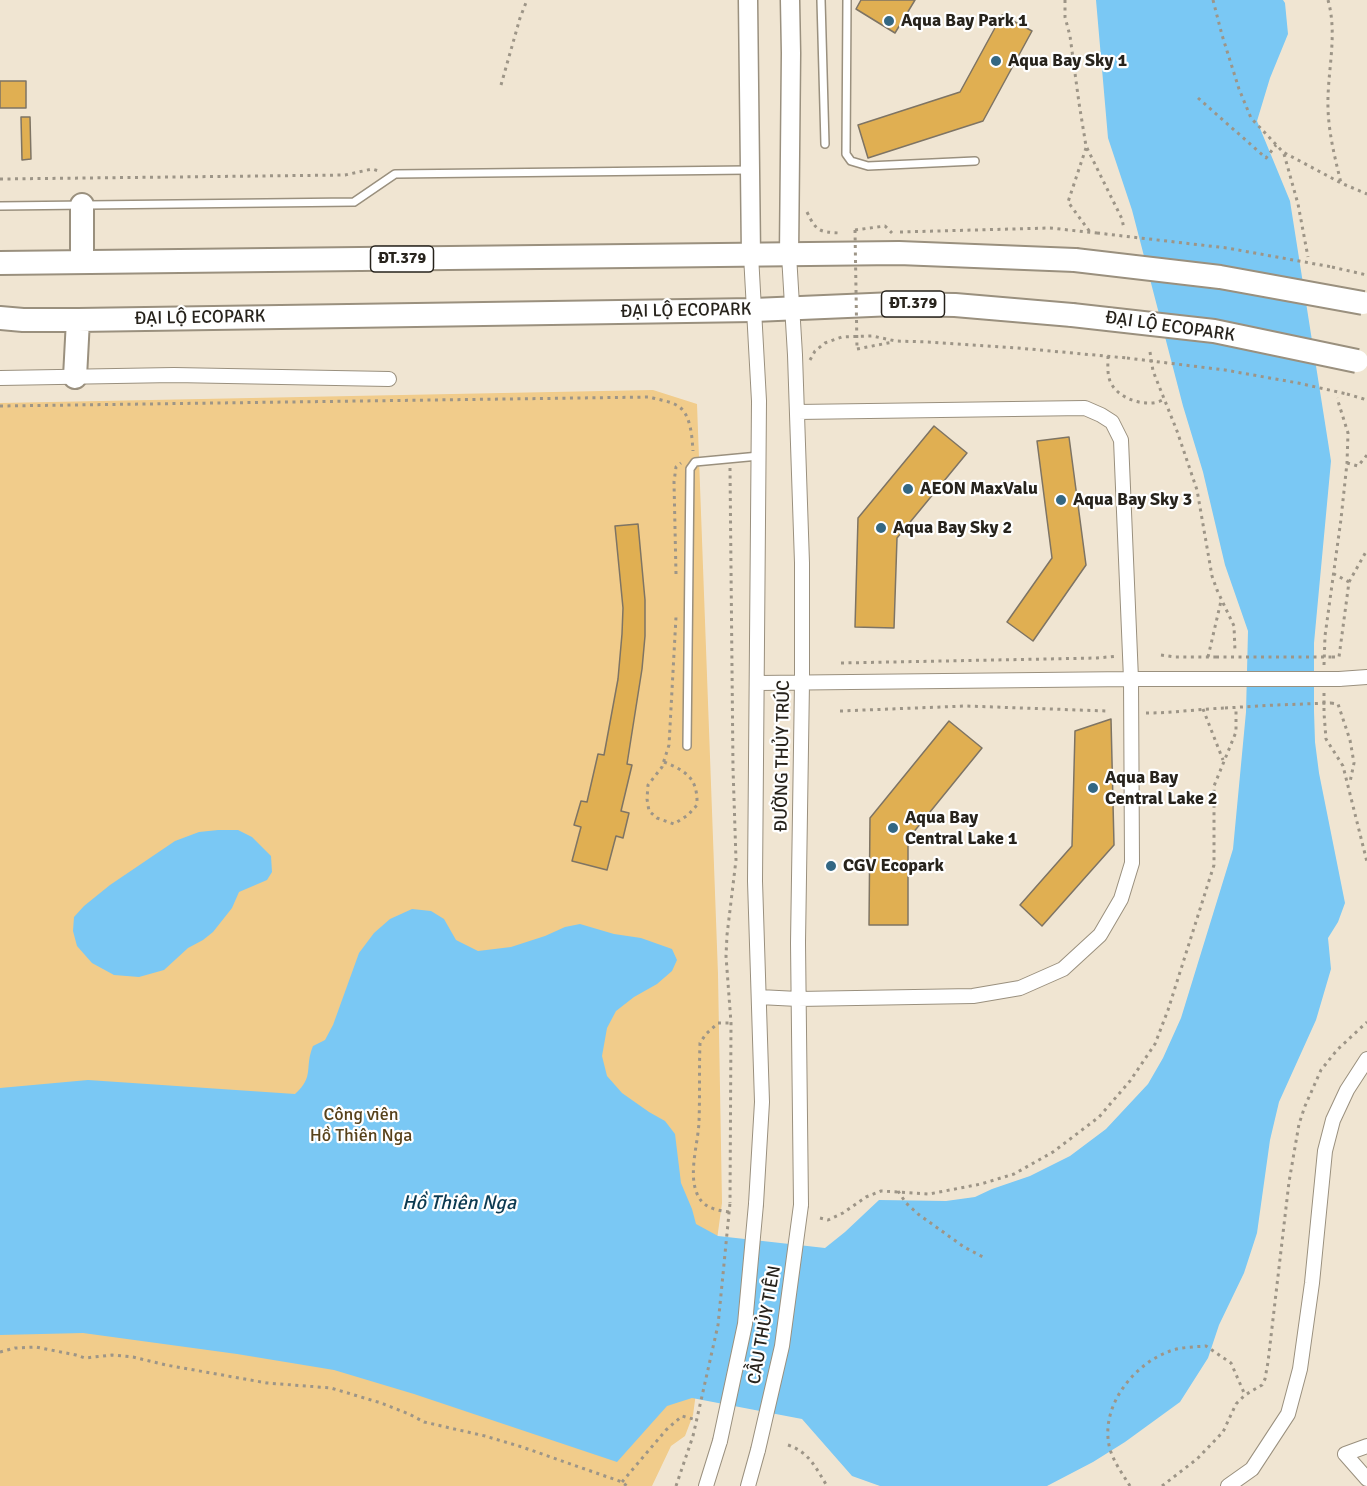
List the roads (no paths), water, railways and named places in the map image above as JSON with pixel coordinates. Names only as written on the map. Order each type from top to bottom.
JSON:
[{"type":"highway","points":[[82,205],[82,262]]},
{"type":"highway","name":"ĐT.379","points":[[5,262],[899,253],[1075,260],[1220,277],[1365,304]]},
{"type":"highway","name":"ĐẠI LỘ ECOPARK","points":[[0,318],[78,320],[754,310],[894,304],[955,305],[1214,331],[1362,362]]},
{"type":"highway","points":[[0,330],[23,320]]},
{"type":"highway","points":[[75,376],[78,320]]},
{"type":"main road","points":[[748,0],[752,255]]},
{"type":"main road","points":[[789,0],[791,53],[789,255]]},
{"type":"street","name":"ĐƯỜNG THỦY TRÚC","points":[[752,255],[759,401],[755,881],[762,1102],[756,1204]]},
{"type":"street","name":"ĐƯỜNG THỦY TRÚC","points":[[789,255],[802,563],[798,944],[801,1205]]},
{"type":"street","points":[[0,378],[174,375],[389,379]]},
{"type":"street","points":[[759,997],[798,999],[973,996],[1020,988],[1063,969],[1100,934],[1121,899],[1132,863],[1131,679],[1121,440],[1112,422],[1085,408],[797,412]]},
{"type":"street","points":[[758,683],[1367,677]]},
{"type":"street","points":[[1228,1486],[1251,1469],[1288,1414],[1300,1369],[1312,1283],[1325,1151],[1337,1110],[1367,1059]]},
{"type":"street","name":"CẦU THỦY TIÊN","points":[[706,1486],[720,1441],[745,1324],[756,1204]]},
{"type":"street","name":"CẦU THỦY TIÊN","points":[[748,1486],[759,1450],[782,1346],[801,1205]]},
{"type":"street","points":[[1367,1446],[1344,1454],[1367,1479]]},
{"type":"lane","points":[[821,0],[825,144]]},
{"type":"lane","points":[[847,0],[846,154],[851,161],[868,166],[975,161]]},
{"type":"lane","points":[[0,206],[354,202],[395,174],[750,170]]},
{"type":"lane","points":[[687,746],[690,469],[695,462],[759,456]]},
{"type":"water","name":"Hồ Thiên Nga","points":[[1096,0],[1283,0],[1285,3],[1288,34],[1270,78],[1257,121],[1290,201],[1331,461],[1314,643],[1314,711],[1319,773],[1345,903],[1338,922],[1328,938],[1331,969],[1316,1020],[1279,1102],[1270,1140],[1257,1233],[1244,1273],[1219,1325],[1208,1358],[1180,1402],[1125,1442],[1047,1486],[880,1486],[852,1476],[802,1419],[692,1398],[667,1406],[617,1462],[414,1394],[334,1370],[83,1333],[0,1335],[0,1088],[88,1080],[295,1094],[307,1077],[313,1046],[325,1040],[333,1025],[359,953],[374,933],[390,919],[412,909],[431,911],[444,919],[456,940],[478,951],[511,947],[565,927],[580,924],[614,934],[641,938],[672,949],[677,960],[672,971],[657,984],[616,1011],[607,1028],[602,1056],[607,1076],[622,1093],[665,1121],[675,1134],[681,1183],[696,1224],[718,1236],[825,1248],[879,1200],[946,1201],[975,1197],[1030,1176],[1070,1156],[1106,1129],[1148,1084],[1181,1018],[1233,849],[1246,712],[1248,631],[1225,565],[1203,472],[1183,406],[1132,210],[1108,138]]},
{"type":"water","points":[[238,830],[252,837],[271,856],[272,872],[267,880],[239,892],[232,908],[213,932],[188,948],[164,970],[139,977],[114,975],[92,963],[77,946],[73,931],[74,917],[84,906],[110,885],[175,841],[199,832]]},
{"type":"place","name":"Aqua Bay Park 1","points":[[889,21]]},
{"type":"place","name":"Aqua Bay Sky 1","points":[[996,61]]},
{"type":"place","name":"AEON MaxValu","points":[[908,489]]},
{"type":"place","name":"Aqua Bay Sky 3","points":[[1061,500]]},
{"type":"place","name":"Aqua Bay Sky 2","points":[[881,528]]},
{"type":"place","name":"Aqua Bay Central Lake 2","points":[[1093,788]]},
{"type":"place","name":"Aqua Bay Central Lake 1","points":[[893,828]]},
{"type":"place","name":"CGV Ecopark","points":[[831,866]]},
{"type":"park label","name":"Công viên Hồ Thiên Nga","points":[[361,1125]]}]
